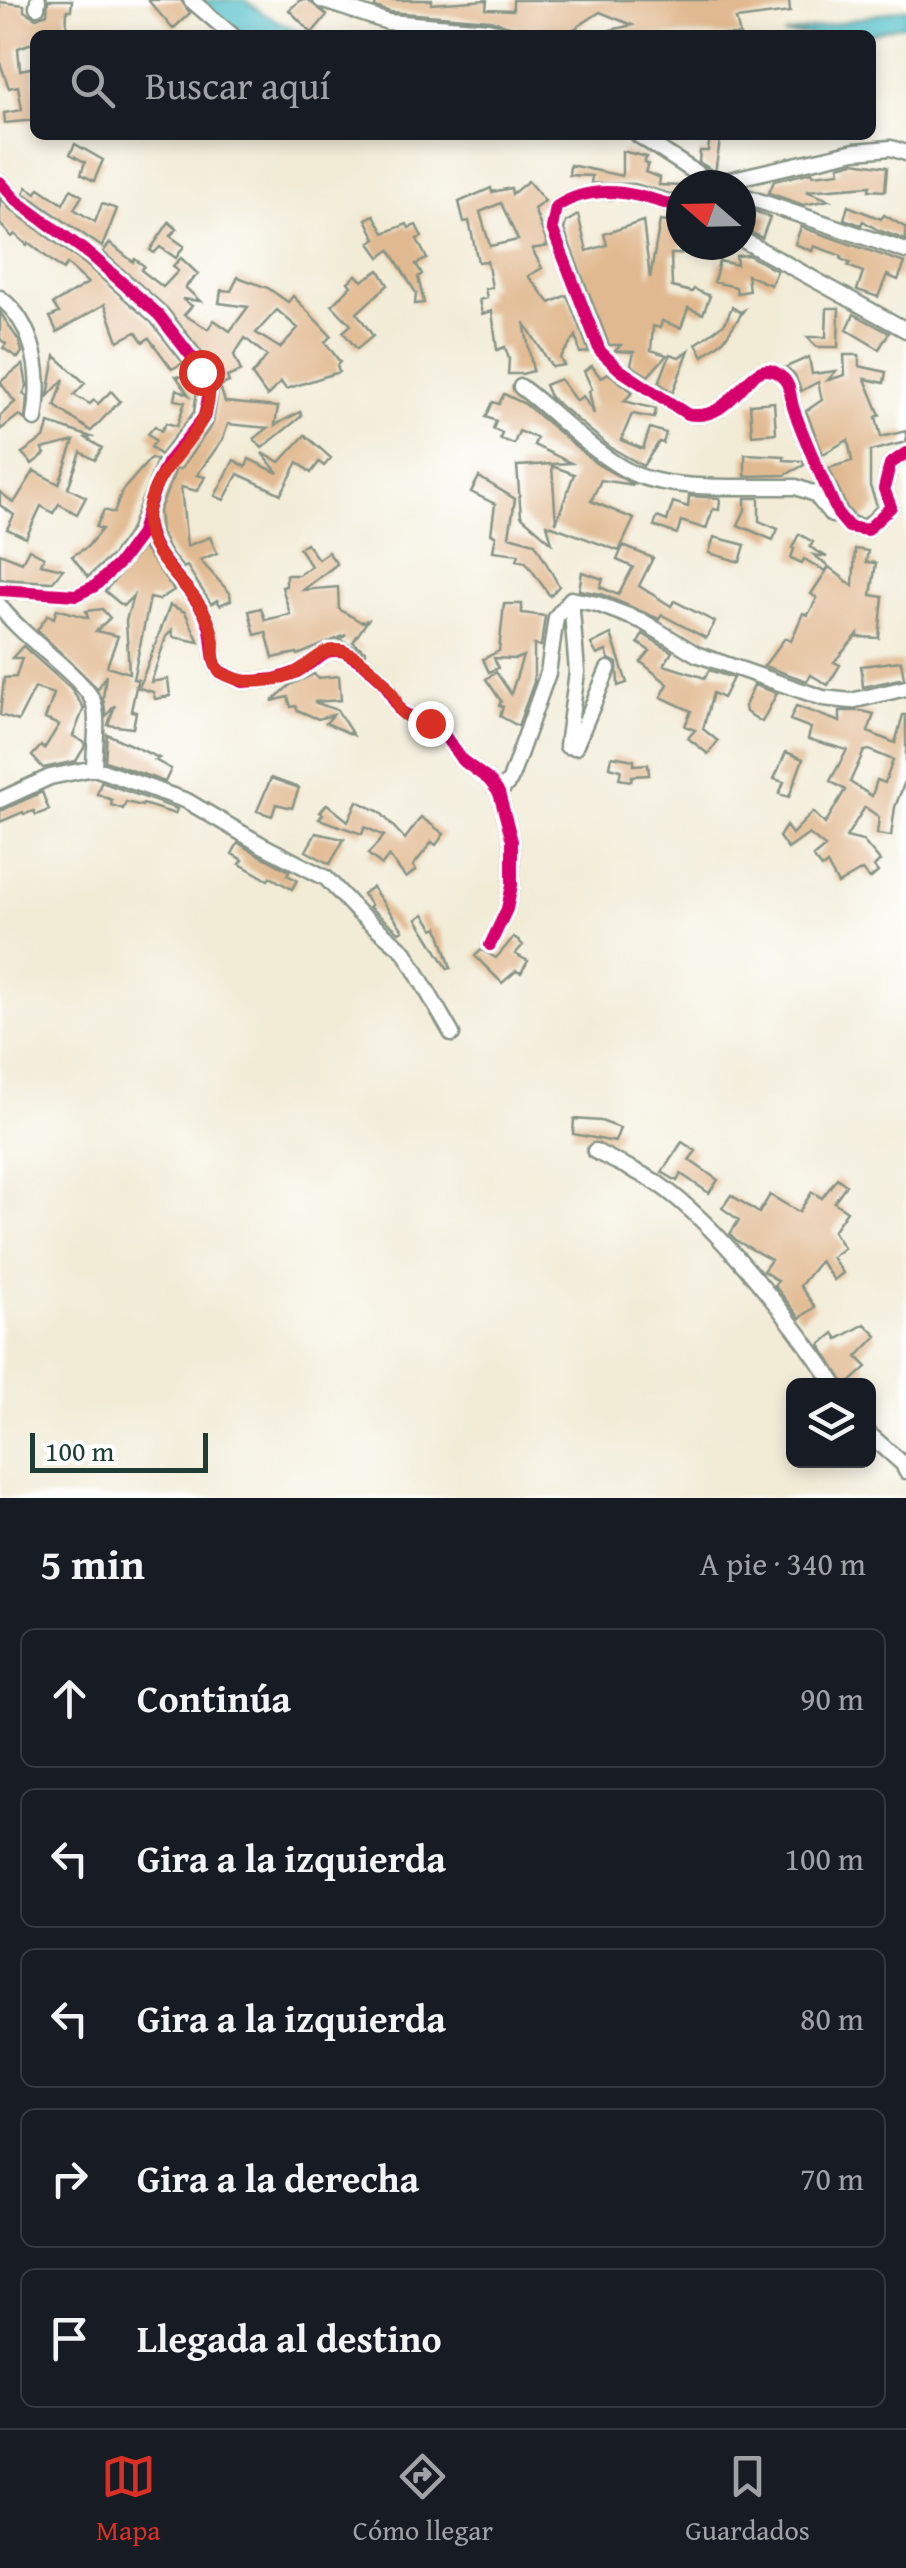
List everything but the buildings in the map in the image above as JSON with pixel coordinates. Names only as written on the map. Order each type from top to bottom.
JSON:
[{"type":"street","points":[[191,0],[226,30]]},
{"type":"street","points":[[321,0],[388,22],[488,30]]},
{"type":"street","points":[[645,140],[689,170]]},
{"type":"street","points":[[756,174],[856,151],[890,148],[906,153]]},
{"type":"street","points":[[0,182],[17,201],[92,256],[159,314],[201,372],[210,392],[204,417],[167,464],[154,488],[140,535],[120,562],[86,592],[76,595],[0,590]]},
{"type":"street","points":[[666,203],[627,191],[572,196],[556,207],[552,228],[600,351],[620,370],[687,414],[698,416],[726,406],[750,376],[761,370],[778,373],[788,384],[793,406],[838,514],[849,527],[867,530],[885,515],[891,507],[884,489],[890,464],[906,452]]},
{"type":"street","points":[[756,200],[906,251]]},
{"type":"street","points":[[756,247],[906,330]]},
{"type":"street","points":[[0,298],[11,306],[26,328],[34,358],[38,400],[35,419]]},
{"type":"street","points":[[521,387],[632,473],[666,483],[796,487],[815,494],[832,515],[838,514]]},
{"type":"street","points":[[146,517],[147,530],[164,561],[206,614],[214,640],[212,655],[219,671],[243,682],[275,678],[297,672],[330,650],[343,651],[384,682],[400,711],[442,732],[462,760],[489,780],[499,793],[512,840],[512,885],[490,945]]},
{"type":"street","points":[[499,793],[510,780],[548,674],[556,617],[571,599]]},
{"type":"street","points":[[571,599],[577,672],[567,746],[574,747],[608,669]]},
{"type":"street","points":[[571,599],[642,621],[696,654],[823,698],[851,701],[906,688]]},
{"type":"street","points":[[0,606],[85,688],[94,704],[94,768]]},
{"type":"street","points":[[0,800],[50,776],[94,768],[187,801],[262,846],[326,878],[404,951],[452,1034]]},
{"type":"street","points":[[595,1152],[657,1183],[727,1246],[831,1378]]},
{"type":"street","points":[[876,1440],[906,1471]]},
{"type":"water","points":[[196,0],[245,0],[296,30],[230,30]]},
{"type":"water","points":[[906,8],[906,24],[876,32],[807,30]]},
{"type":"cycle path","points":[[0,182],[17,201],[92,256],[159,315],[198,365],[209,392],[204,417],[167,463],[140,535],[95,586],[76,595],[0,590]]},
{"type":"cycle path","points":[[666,204],[602,192],[586,194],[556,207],[552,228],[600,351],[620,370],[687,414],[705,414],[719,408],[761,371],[771,371],[783,378],[814,461],[838,514],[849,527],[867,530],[891,507],[884,489],[890,464],[906,453]]},
{"type":"cycle path","points":[[147,517],[160,556],[207,619],[219,671],[243,682],[275,679],[297,672],[330,651],[343,651],[384,682],[400,711],[442,732],[462,760],[489,780],[499,793],[512,841],[512,885],[507,909],[490,945]]},
{"type":"route","points":[[201,372],[210,392],[204,417],[167,464],[154,488],[146,517],[147,530],[164,561],[206,614],[214,640],[214,664],[230,679],[243,682],[297,672],[330,650],[343,651],[384,682],[400,711],[430,723]]}]
